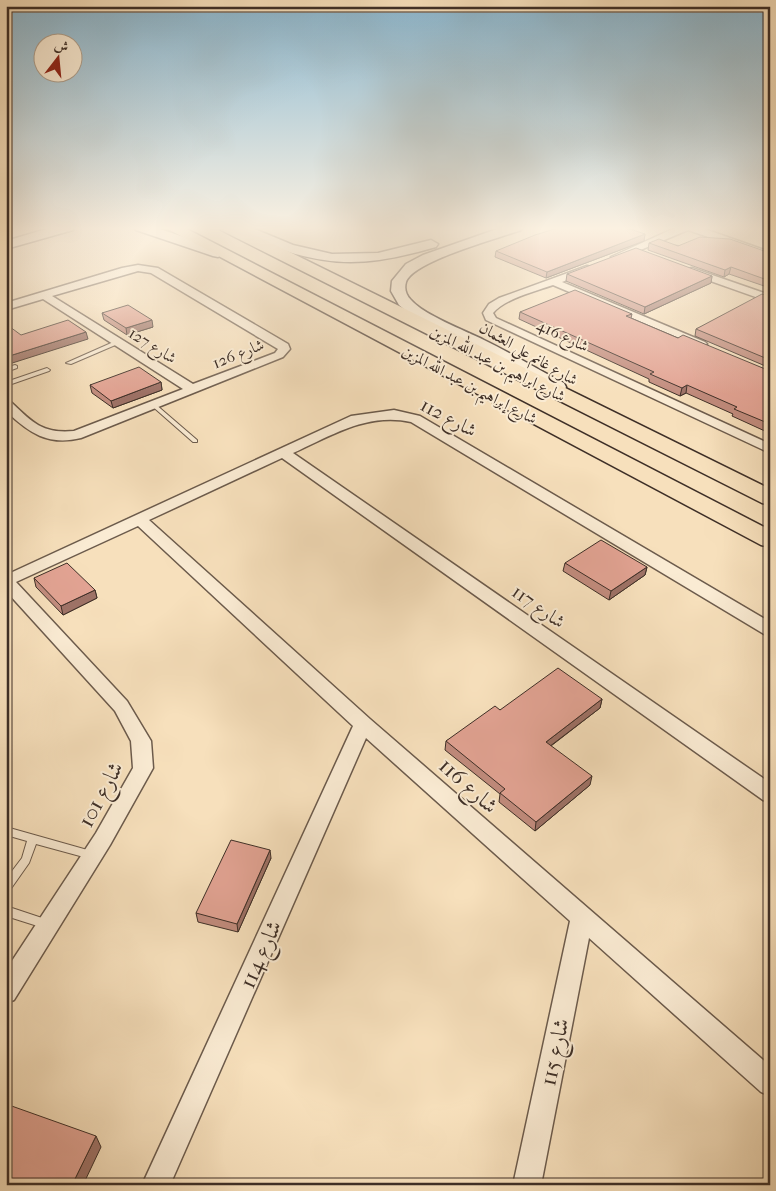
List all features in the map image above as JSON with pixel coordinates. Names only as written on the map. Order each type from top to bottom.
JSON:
[{"type":"main road","name":"شارع إبراهيم بن عبد الله المزين","points":[[275,283],[770,540]]},
{"type":"main road","name":"شارع ابراهيم بن عبد الله المزين","points":[[337,283],[770,498]]},
{"type":"main road","points":[[451,339],[466,355],[493,375],[663,470],[770,524]]},
{"type":"street","name":"شارع 126","points":[[6,307],[87,283]]},
{"type":"street","name":"شارع 126","points":[[6,404],[35,431],[64,437],[87,432],[279,354],[284,349],[284,346],[174,283]]},
{"type":"street","name":"شارع غانم علي العثمان","points":[[400,283],[398,286],[400,296],[404,302],[424,317],[540,376],[587,408]]},
{"type":"street","name":"شارع 416","points":[[552,283],[503,300],[493,306],[488,313],[491,320],[770,449]]},
{"type":"street","points":[[555,283],[716,351]]},
{"type":"street","points":[[725,283],[770,299]]},
{"type":"street","name":"شارع 127","points":[[45,296],[192,389]]},
{"type":"street","name":"شارع 112","points":[[6,581],[356,419],[394,414],[415,419],[770,630]]},
{"type":"street","name":"شارع 117","points":[[283,453],[770,794]]},
{"type":"street","name":"شارع 116","points":[[139,519],[363,724],[770,1083]]},
{"type":"street","name":"شارع 101","points":[[6,581],[121,706],[141,741],[143,768],[93,856],[6,992]]},
{"type":"street","name":"شارع 114","points":[[156,1185],[363,724]]},
{"type":"street","name":"شارع 115","points":[[527,1185],[582,918]]},
{"type":"lane","points":[[69,363],[118,342]]},
{"type":"lane","points":[[6,370],[15,368]]},
{"type":"lane","points":[[6,384],[47,370]]},
{"type":"lane","points":[[154,405],[195,441]]},
{"type":"lane","points":[[6,831],[93,856]]},
{"type":"lane","points":[[6,887],[26,860],[33,839]]},
{"type":"lane","points":[[6,911],[49,924]]},
{"type":"building","points":[[587,283],[698,283],[645,307]]},
{"type":"building","points":[[575,290],[632,314],[626,316],[678,338],[683,335],[770,371],[770,424],[734,409],[737,407],[687,385],[682,388],[650,374],[654,372],[520,312]]},
{"type":"building","points":[[762,294],[770,296],[770,360],[696,329]]},
{"type":"building","points":[[128,305],[152,320],[126,328],[102,313]]},
{"type":"building","points":[[68,320],[86,332],[6,357],[6,324],[21,335]]},
{"type":"building","points":[[139,367],[161,382],[111,401],[90,385]]},
{"type":"building","points":[[601,540],[647,567],[611,591],[565,563]]},
{"type":"building","points":[[67,563],[95,590],[61,606],[34,578]]},
{"type":"building","points":[[558,668],[602,699],[546,742],[592,776],[536,822],[500,793],[505,789],[446,741],[495,706],[500,710]]},
{"type":"building","points":[[231,840],[270,850],[237,924],[196,913]]},
{"type":"building","points":[[6,1104],[96,1136],[72,1185],[6,1185]]}]
